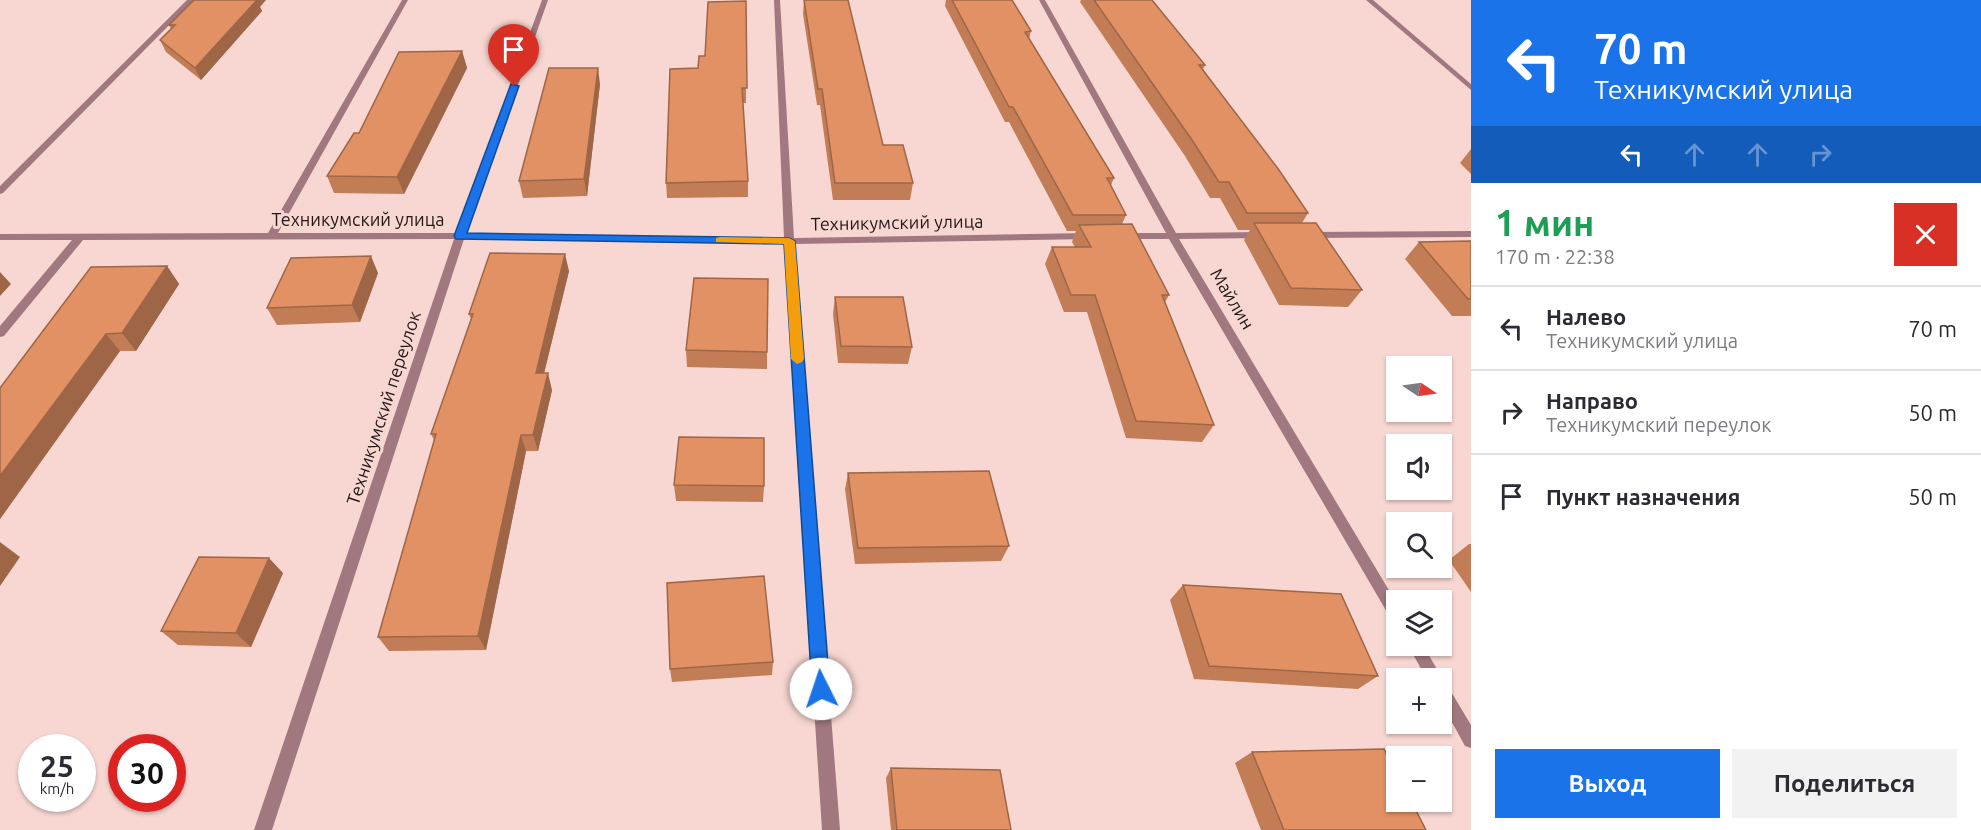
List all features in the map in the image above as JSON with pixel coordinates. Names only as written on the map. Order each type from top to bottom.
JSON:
[{"type":"street","points":[[0,191],[191,0]]},
{"type":"street","points":[[271,237],[405,0]]},
{"type":"street","name":"Техникумский переулок","points":[[263,830],[460,236],[545,0]]},
{"type":"street","points":[[777,0],[789,241],[831,830]]},
{"type":"street","name":"Майлин","points":[[1042,0],[1172,235],[1386,597]]},
{"type":"street","points":[[1369,0],[1471,88]]},
{"type":"street","points":[[1291,235],[1471,234]]},
{"type":"street","points":[[1112,236],[1279,235]]},
{"type":"street","name":"Техникумский улица","points":[[0,237],[460,236],[789,241],[1100,236]]},
{"type":"street","points":[[0,333],[80,237]]},
{"type":"street","points":[[1452,707],[1471,740]]},
{"type":"building","points":[[194,0],[257,0],[195,68],[160,40],[175,25],[169,25]]},
{"type":"building","points":[[804,0],[848,0],[883,145],[903,145],[913,183],[835,183],[822,89],[818,89]]},
{"type":"building","points":[[952,0],[1012,0],[1031,31],[1025,32],[1114,178],[1107,178],[1126,215],[1073,215],[1013,107],[1009,107]]},
{"type":"building","points":[[1094,0],[1152,0],[1205,65],[1199,65],[1279,170],[1308,213],[1247,213],[1229,182],[1219,182]]},
{"type":"building","points":[[746,1],[747,88],[742,88],[748,181],[666,183],[670,69],[698,68],[699,56],[705,56],[708,2]]},
{"type":"building","points":[[462,51],[397,177],[327,176],[354,133],[359,133],[399,52]]},
{"type":"building","points":[[549,68],[598,68],[584,179],[519,181]]},
{"type":"building","points":[[1254,223],[1316,223],[1362,290],[1291,288]]},
{"type":"building","points":[[1132,224],[1169,295],[1162,295],[1214,425],[1136,421],[1095,295],[1071,295],[1052,247],[1091,247],[1079,225]]},
{"type":"building","points":[[1471,241],[1471,299],[1468,299],[1419,242]]},
{"type":"building","points":[[490,253],[565,254],[536,373],[548,373],[533,435],[521,435],[478,636],[378,637],[436,434],[431,434],[473,314],[469,314]]},
{"type":"building","points":[[371,256],[352,305],[267,308],[291,258]]},
{"type":"building","points":[[167,266],[122,333],[106,334],[0,476],[0,388],[91,267]]},
{"type":"building","points":[[694,278],[768,279],[767,352],[686,350]]},
{"type":"building","points":[[835,297],[903,297],[912,347],[841,346]]},
{"type":"building","points":[[679,437],[764,438],[764,486],[674,485]]},
{"type":"building","points":[[989,471],[1009,546],[858,548],[848,473]]},
{"type":"building","points":[[199,557],[269,558],[236,633],[161,631]]},
{"type":"building","points":[[764,576],[773,662],[670,669],[667,583]]},
{"type":"building","points":[[1183,585],[1341,594],[1378,676],[1209,666]]},
{"type":"building","points":[[1384,749],[1386,753],[1386,812],[1417,812],[1426,830],[1284,830],[1252,752]]},
{"type":"building","points":[[891,768],[1000,770],[1011,830],[897,830]]},
{"type":"slow traffic","points":[[720,240],[789,241],[797,359]]},
{"type":"route","points":[[514,86],[460,236],[789,241],[821,689]]}]
